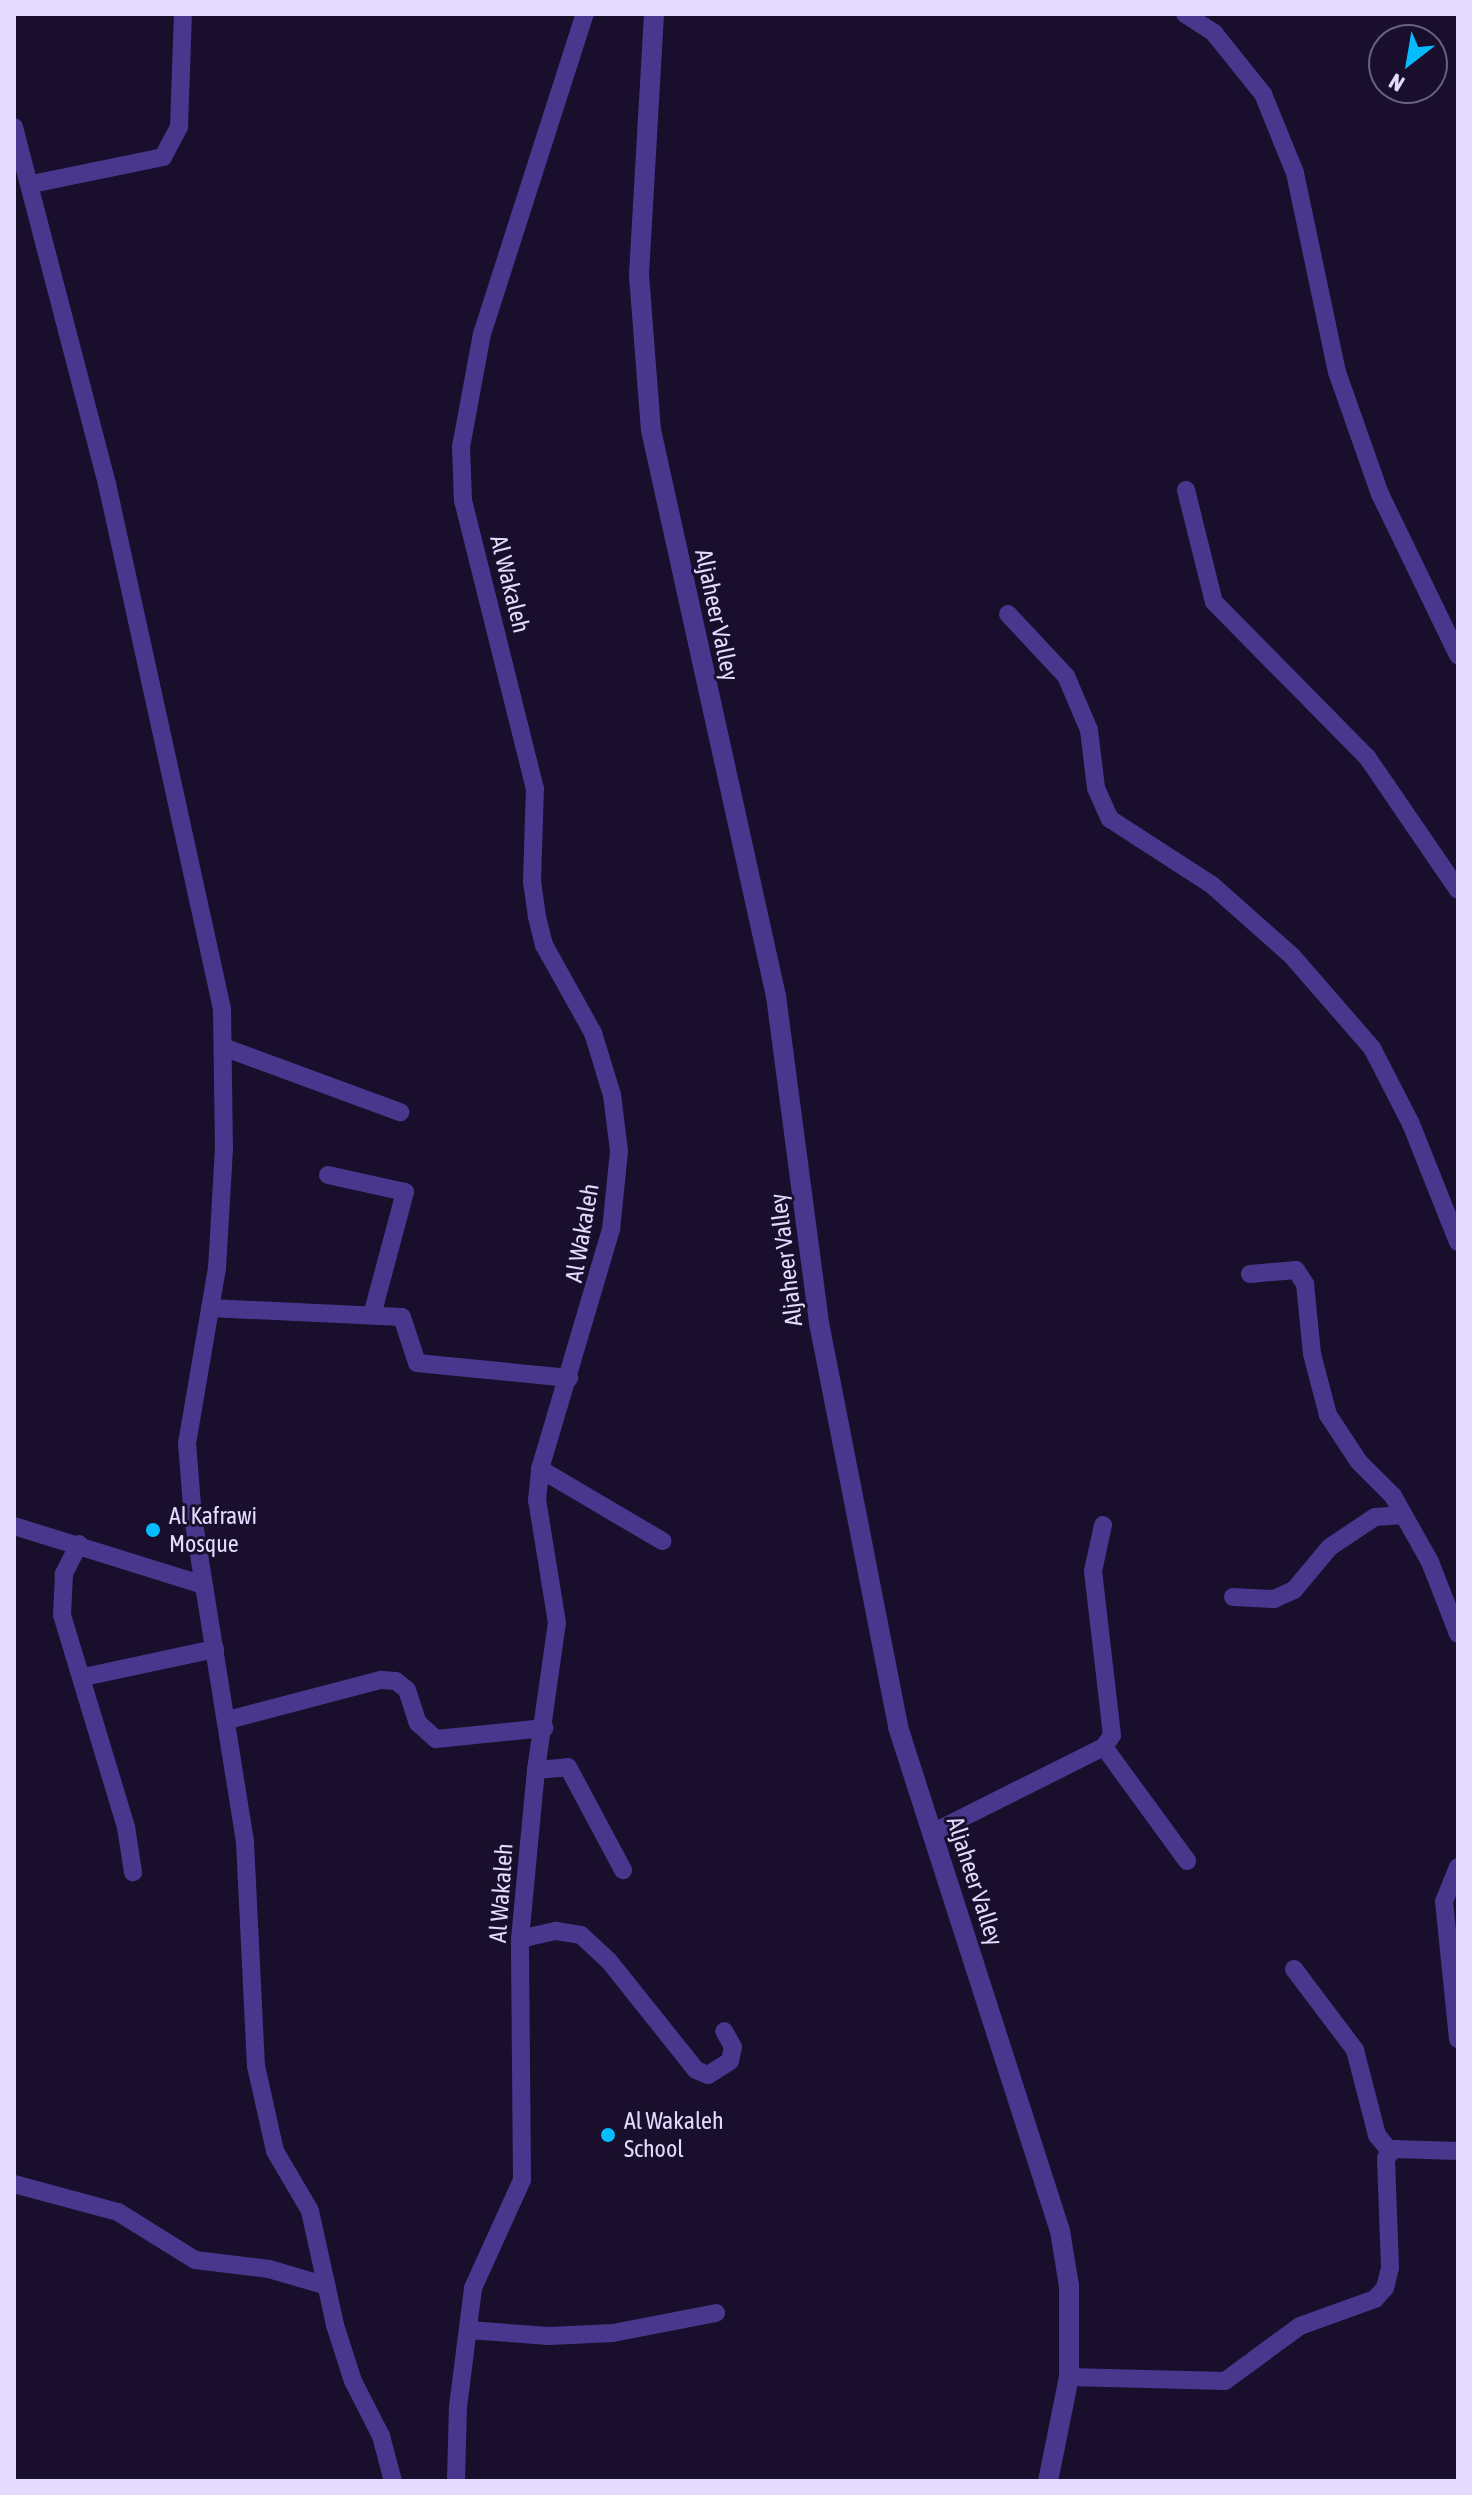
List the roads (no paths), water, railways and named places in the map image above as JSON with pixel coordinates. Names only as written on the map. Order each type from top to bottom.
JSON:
[{"type":"street","points":[[32,184],[163,157],[179,127],[183,14]]},
{"type":"street","name":"Al Wakaleh","points":[[456,2481],[458,2407],[473,2288],[522,2180],[520,1939],[536,1770],[557,1623],[537,1500],[540,1469],[611,1230],[619,1151],[612,1095],[593,1033],[544,945],[537,917],[532,882],[535,789],[463,501],[461,447],[482,334],[585,14]]},
{"type":"street","name":"Aljaheer Valley","points":[[654,14],[639,275],[651,430],[776,996],[807,1207],[819,1323],[855,1521],[898,1727],[1060,2231],[1069,2286],[1069,2377],[1048,2481]]},
{"type":"street","points":[[1185,14],[1214,33],[1263,94],[1295,173],[1337,372],[1380,494],[1458,655]]},
{"type":"street","points":[[14,127],[32,184],[107,484],[222,1009],[224,1148],[210,1308],[187,1443],[203,1585],[228,1720],[245,1842],[256,2066],[275,2151],[310,2211],[353,2381],[381,2436],[393,2481]]},
{"type":"street","points":[[1186,490],[1214,602],[1367,757],[1458,890]]},
{"type":"street","points":[[1008,614],[1066,676],[1089,730],[1096,788],[1110,819],[1212,885],[1292,956],[1372,1048],[1411,1124],[1458,1242]]},
{"type":"street","points":[[223,1047],[400,1112]]},
{"type":"street","points":[[328,1175],[405,1192],[372,1315]]},
{"type":"street","points":[[1250,1274],[1296,1270],[1305,1284],[1312,1354],[1328,1415],[1403,1515],[1430,1562],[1458,1634]]},
{"type":"street","points":[[210,1308],[402,1317],[417,1363],[569,1378]]},
{"type":"street","points":[[540,1469],[662,1541]]},
{"type":"street","points":[[1233,1597],[1274,1599],[1294,1590],[1330,1547],[1375,1517],[1403,1515]]},
{"type":"street","points":[[932,1833],[1104,1747],[1112,1735],[1093,1571],[1103,1525]]},
{"type":"street","points":[[14,1526],[203,1585]]},
{"type":"street","points":[[79,1544],[64,1574],[62,1615],[84,1677],[126,1827],[133,1872]]},
{"type":"street","points":[[84,1677],[215,1649]]},
{"type":"street","points":[[228,1720],[381,1680],[396,1681],[407,1690],[418,1723],[436,1739],[544,1728]]},
{"type":"street","points":[[1104,1747],[1187,1861]]},
{"type":"street","points":[[536,1770],[568,1767],[623,1870]]},
{"type":"street","points":[[1458,1867],[1444,1901],[1458,2039]]},
{"type":"street","points":[[520,1939],[556,1931],[581,1935],[609,1961],[696,2070],[708,2075],[730,2061],[733,2047],[724,2031]]},
{"type":"street","points":[[1294,1969],[1355,2050],[1377,2135],[1391,2152]]},
{"type":"street","points":[[1069,2377],[1225,2381],[1300,2326],[1375,2299],[1385,2288],[1390,2268],[1386,2158],[1391,2152],[1458,2151]]},
{"type":"street","points":[[14,2184],[118,2212],[195,2260],[269,2269],[327,2286]]},
{"type":"street","points":[[468,2330],[549,2336],[613,2333],[716,2313]]},
{"type":"place","name":"Al Kafrawi Mosque","points":[[153,1530]]},
{"type":"place","name":"Al Wakaleh School","points":[[608,2135]]}]
